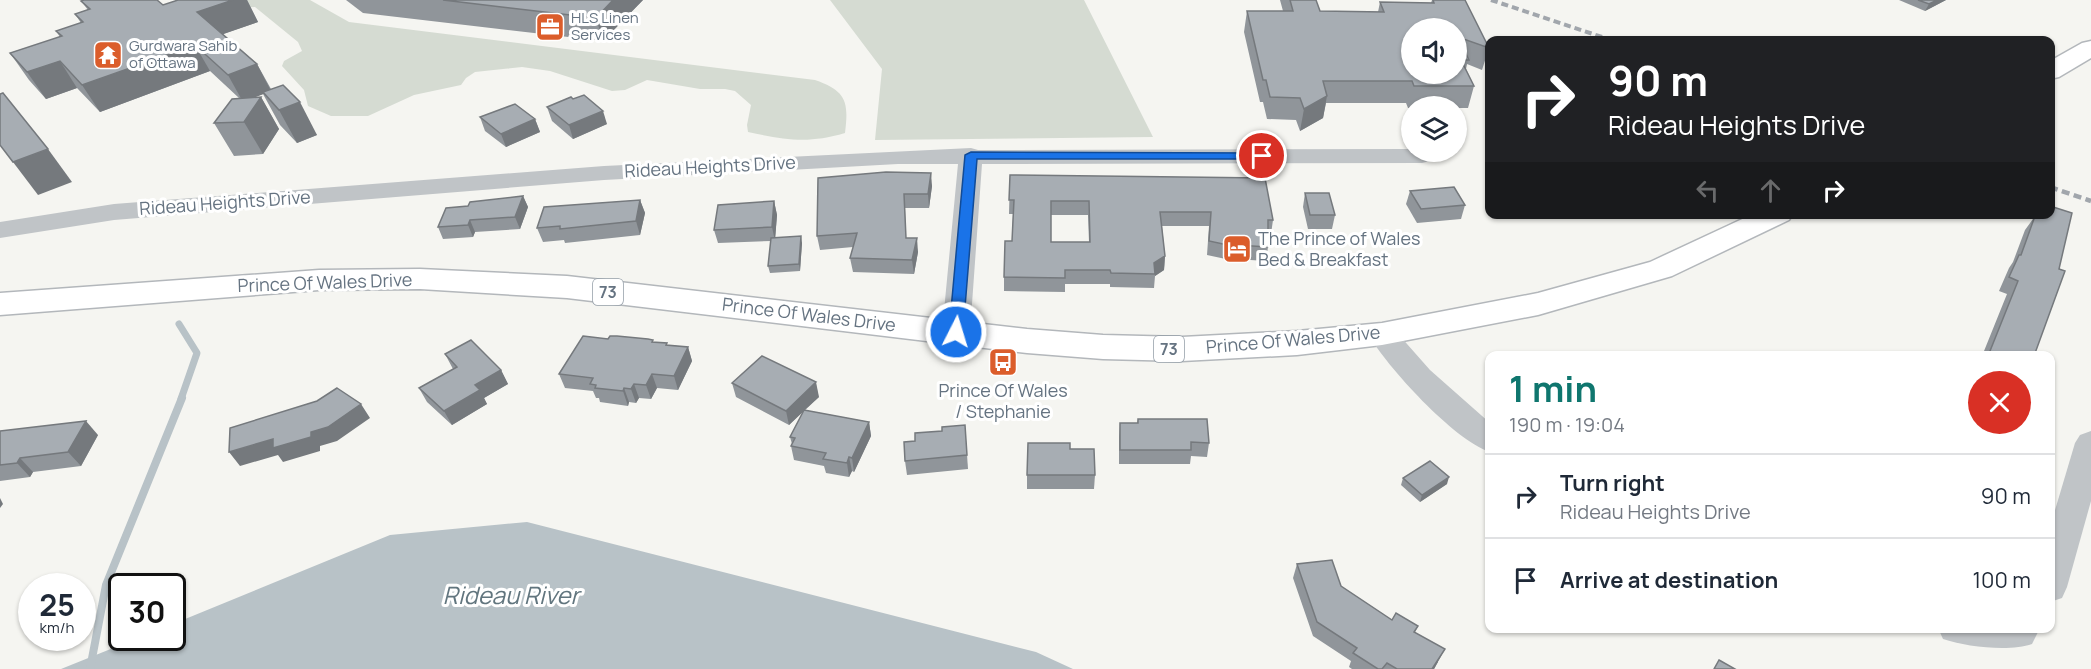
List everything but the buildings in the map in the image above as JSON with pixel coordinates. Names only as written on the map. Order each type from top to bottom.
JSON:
[{"type":"main road","points":[[2055,69],[2091,48]]},
{"type":"main road","name":"Prince Of Wales Drive","points":[[0,304],[319,280],[420,279],[567,287],[1103,347],[1182,349],[1297,343],[1382,334],[1538,304],[1660,269],[1768,219]]},
{"type":"street","name":"Rideau Heights Drive","points":[[0,230],[114,212],[592,174],[898,157],[971,155],[1401,156]]},
{"type":"street","points":[[956,332],[971,155]]},
{"type":"street","points":[[1382,334],[1408,368],[1446,406],[1485,436]]},
{"type":"street","points":[[2055,569],[2091,443]]},
{"type":"shaded area","points":[[228,0],[310,0],[349,22],[815,80],[833,88],[843,99],[846,113],[845,133],[820,139],[797,140],[748,132],[751,105],[735,91],[700,89],[647,80],[625,90],[612,91],[550,71],[522,67],[475,72],[461,85],[414,95],[368,116],[331,116],[308,106],[304,90],[282,66],[284,61],[302,51],[298,42],[255,7],[235,8]]},
{"type":"shaded area","points":[[830,0],[1084,0],[1153,137],[875,140],[882,69]]},
{"type":"water","name":"Rideau River","points":[[527,522],[1036,652],[1073,669],[61,669],[108,650],[186,651],[186,619],[390,535]]},
{"type":"waterway","points":[[179,324],[197,353],[181,399]]},
{"type":"waterway","points":[[90,669],[106,585],[182,398]]},
{"type":"railway","points":[[1491,0],[1599,36]]},
{"type":"railway","points":[[2055,189],[2091,201]]},
{"type":"place","name":"HLS Linen Services","points":[[550,27]]},
{"type":"place","name":"Gurdwara Sahib of Ottawa","points":[[108,55]]},
{"type":"place","name":"The Prince of Wales Bed & Breakfast","points":[[1237,249]]},
{"type":"place","name":"Prince Of Wales / Stephanie","points":[[1003,362]]},
{"type":"route","points":[[956,332],[971,155],[1262,156]]}]
